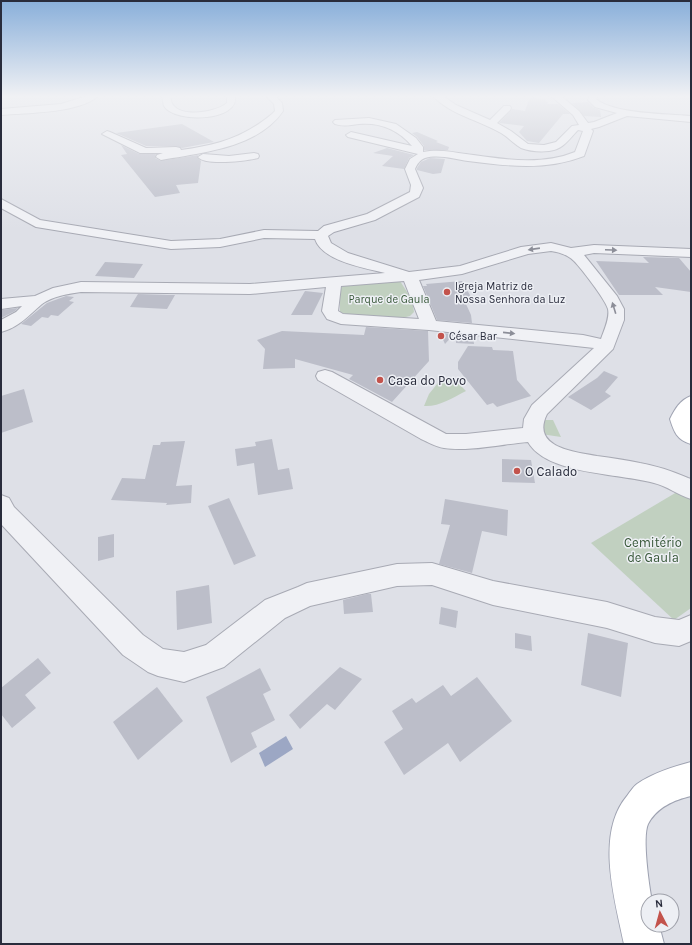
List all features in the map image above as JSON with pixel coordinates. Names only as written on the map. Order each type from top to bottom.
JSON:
[{"type":"main road","points":[[691,403],[683,412],[680,419],[684,431],[691,437]]},
{"type":"main road","points":[[644,944],[630,886],[628,846],[631,818],[648,797],[669,785],[691,779]]},
{"type":"street","points":[[119,140],[144,151],[186,152],[201,157],[229,159],[254,156]]},
{"type":"street","points":[[127,144],[147,140]]},
{"type":"street","points":[[161,157],[226,145],[242,140]]},
{"type":"street","points":[[372,140],[421,152],[506,162],[562,162],[580,154],[586,140]]},
{"type":"street","points":[[412,140],[421,152]]},
{"type":"street","points":[[517,140],[525,146],[542,148],[556,146],[566,140]]},
{"type":"street","points":[[1,203],[36,223],[171,245],[220,243],[264,234],[321,235],[329,229],[370,217],[415,194],[418,191],[418,187],[410,169],[411,164],[421,152]]},
{"type":"street","points":[[190,162],[201,157]]},
{"type":"street","points":[[321,235],[324,245],[332,250],[350,258],[410,277]]},
{"type":"street","points":[[1,304],[38,300],[58,291],[81,286],[250,289],[410,277],[462,270],[537,248],[557,248],[572,252],[578,256],[605,290],[616,309],[616,320],[607,345],[539,410],[533,420],[532,427],[534,434],[539,443],[550,452],[568,459],[650,474],[669,479],[691,490]]},
{"type":"street","points":[[572,252],[594,249],[691,253]]},
{"type":"street","points":[[410,277],[429,325]]},
{"type":"street","points":[[334,283],[330,311],[333,316],[341,319],[352,321],[429,325],[583,340],[607,345]]},
{"type":"street","points":[[1,328],[22,315],[38,300]]},
{"type":"street","points":[[325,376],[428,434],[444,441],[466,441],[534,434]]},
{"type":"street","points":[[1,504],[6,514],[133,645],[158,662],[184,667],[214,657],[275,608],[307,595],[397,575],[432,574],[493,593],[608,615],[655,630],[679,633],[691,628]]},
{"type":"green space","name":"Parque de Gaula","points":[[400,281],[409,295],[413,306],[414,312],[410,316],[402,318],[350,316],[340,312],[340,292],[342,286],[347,284]]},
{"type":"green space","points":[[442,378],[457,382],[466,391],[440,404],[424,406],[429,394]]},
{"type":"green space","points":[[543,420],[553,420],[561,437],[541,434]]},
{"type":"green space","name":"Cemitério de Gaula","points":[[682,489],[691,495],[691,608],[674,620],[591,543]]},
{"type":"water","points":[[286,736],[293,749],[265,767],[259,753]]},
{"type":"building","points":[[132,140],[211,140],[214,142],[182,148],[176,146],[146,146]]},
{"type":"building","points":[[419,140],[436,140],[438,141],[436,142],[449,147],[448,150],[424,150],[424,146]]},
{"type":"building","points":[[526,140],[541,140],[539,143]]},
{"type":"building","points":[[121,145],[139,154],[156,154],[155,158],[161,161],[198,155],[197,157],[201,161],[198,183],[176,185],[180,193],[155,197],[121,155],[127,154]]},
{"type":"building","points":[[387,148],[414,155],[409,158],[404,169],[382,166],[393,156],[373,153]]},
{"type":"building","points":[[430,158],[445,159],[441,173],[433,174],[417,170],[421,162]]},
{"type":"building","points":[[643,257],[679,258],[691,272],[691,292],[655,287],[663,295],[619,295],[596,261],[649,263]]},
{"type":"building","points":[[105,262],[143,264],[134,278],[95,276]]},
{"type":"building","name":"Igreja Matriz de Nossa Senhora da Luz","points":[[462,281],[475,304],[466,304],[471,315],[472,323],[437,320],[423,286],[427,286],[426,284]]},
{"type":"building","points":[[305,291],[323,293],[312,315],[291,315]]},
{"type":"building","points":[[138,294],[175,295],[167,309],[130,307]]},
{"type":"building","points":[[66,296],[74,297],[69,301],[74,302],[58,316],[51,315],[48,318],[42,317],[31,326],[21,324],[47,303]]},
{"type":"building","points":[[18,308],[15,311],[1,318],[1,310]]},
{"type":"building","points":[[366,327],[428,331],[429,361],[392,402],[349,379],[353,375],[295,359],[295,368],[263,369],[265,349],[257,340],[282,331],[364,335]]},
{"type":"building","points":[[440,333],[454,334],[445,344]]},
{"type":"building","points":[[456,334],[473,336],[474,344],[456,343]]},
{"type":"building","points":[[468,346],[492,347],[493,350],[513,351],[517,380],[531,396],[497,407],[493,403],[487,405],[458,369],[458,362]]},
{"type":"building","points":[[604,371],[618,377],[605,392],[611,396],[591,410],[568,397],[597,378]]},
{"type":"building","points":[[24,389],[33,422],[1,433],[1,396]]},
{"type":"building","points":[[272,439],[278,470],[289,468],[293,489],[258,495],[254,463],[237,466],[235,449],[256,446],[255,442]]},
{"type":"building","points":[[185,441],[176,486],[192,485],[191,503],[166,505],[167,503],[111,500],[122,478],[145,479],[153,445],[160,445],[161,442]]},
{"type":"building","name":"O Calado","points":[[502,459],[531,460],[535,483],[502,482]]},
{"type":"building","points":[[229,498],[256,556],[234,565],[208,506]]},
{"type":"building","points":[[445,499],[508,510],[507,536],[482,531],[472,573],[439,564],[450,525],[441,524]]},
{"type":"building","points":[[114,534],[114,557],[98,561],[98,537]]},
{"type":"building","points":[[209,585],[212,623],[177,630],[176,591]]},
{"type":"building","points":[[371,594],[373,612],[344,614],[343,600]]},
{"type":"building","points":[[441,607],[458,611],[456,628],[439,624]]},
{"type":"building","points":[[515,633],[531,636],[532,651],[515,648]]},
{"type":"building","points":[[588,633],[628,643],[621,697],[581,685]]},
{"type":"building","points":[[38,658],[51,673],[25,695],[36,708],[12,728],[1,714],[1,688]]},
{"type":"building","points":[[340,667],[362,679],[335,710],[327,704],[300,729],[289,715]]},
{"type":"building","points":[[260,668],[271,690],[263,694],[275,720],[251,733],[257,747],[231,763],[206,697]]},
{"type":"building","points":[[477,677],[512,721],[460,762],[448,743],[404,775],[384,742],[403,729],[392,711],[412,698],[416,703],[443,685],[451,696]]},
{"type":"building","points":[[157,687],[183,721],[138,760],[113,722]]},
{"type":"place","name":"Igreja Matriz de Nossa Senhora da Luz","points":[[447,292]]},
{"type":"place","name":"César Bar","points":[[441,336]]},
{"type":"place","name":"Casa do Povo","points":[[380,380]]},
{"type":"place","name":"O Calado","points":[[517,471]]}]
